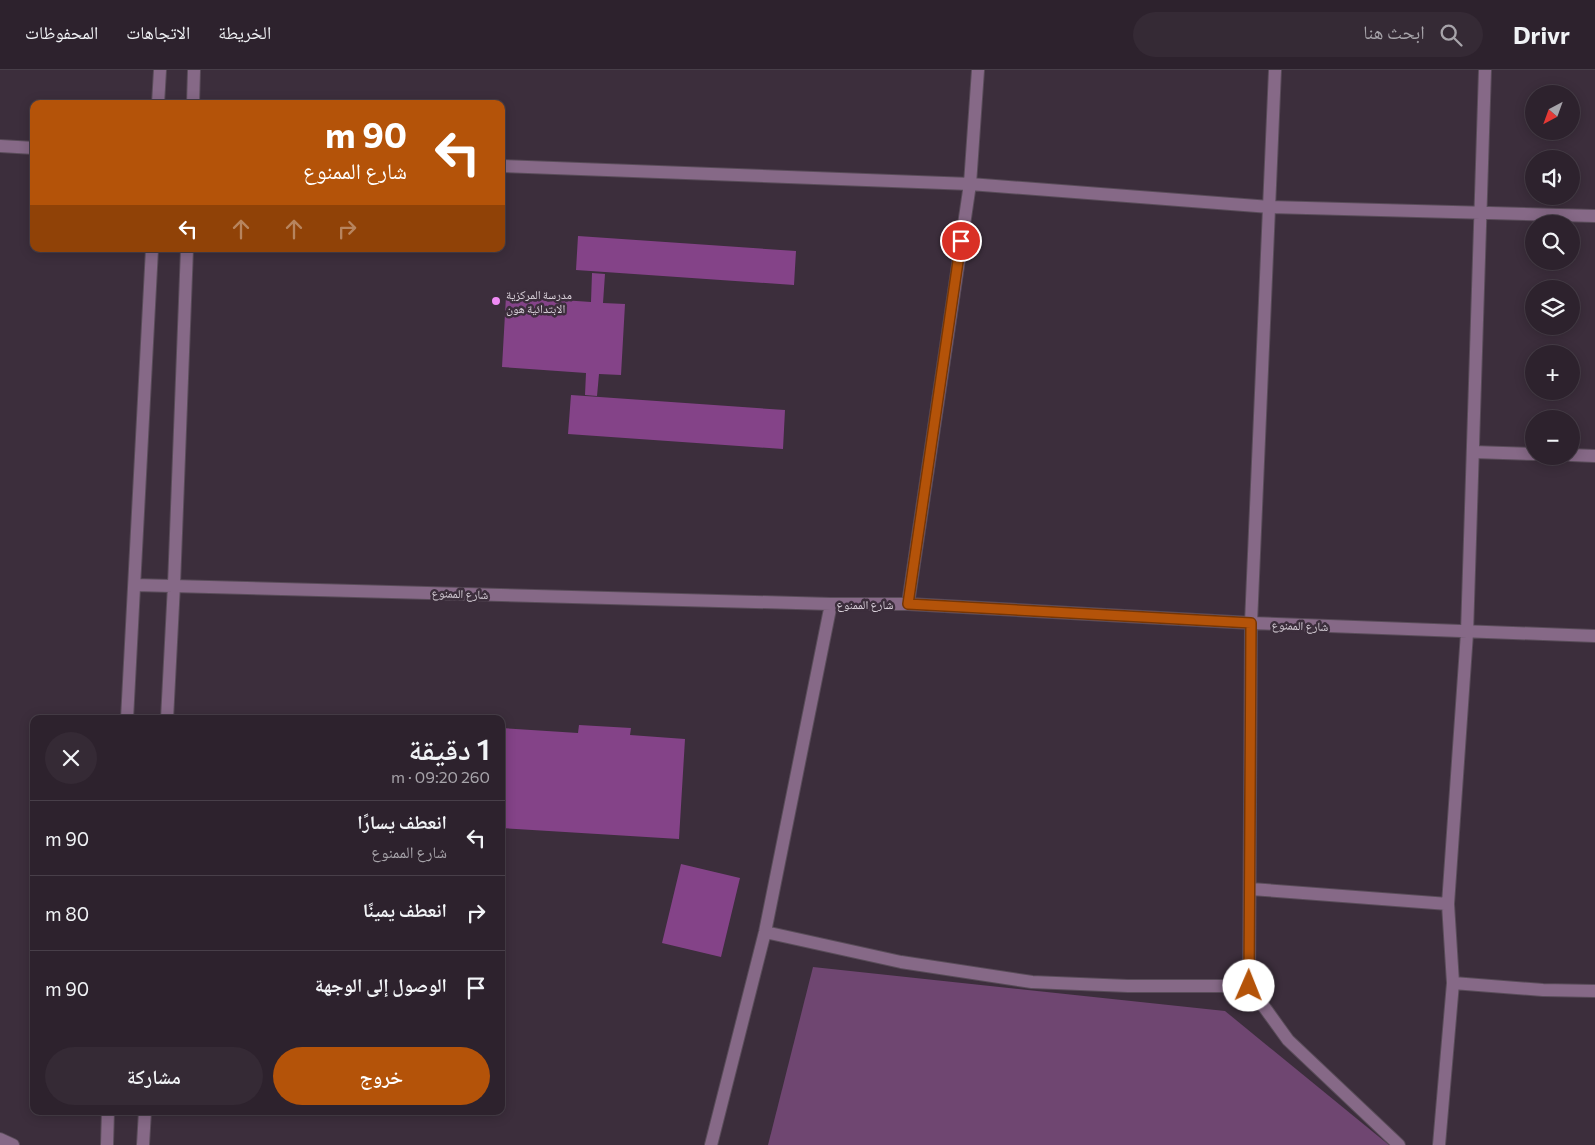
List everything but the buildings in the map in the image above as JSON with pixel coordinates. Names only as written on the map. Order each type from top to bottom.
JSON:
[{"type":"street","points":[[158,100],[160,70]]},
{"type":"street","points":[[193,100],[194,70]]},
{"type":"street","points":[[908,604],[970,184],[978,70]]},
{"type":"street","points":[[1275,70],[1251,623],[1249,986],[1288,1040],[1399,1145]]},
{"type":"street","points":[[1440,1145],[1453,983],[1448,904],[1468,633],[1479,214],[1485,70]]},
{"type":"street","points":[[0,146],[30,148]]},
{"type":"street","points":[[505,166],[970,184],[1270,207],[1595,216]]},
{"type":"street","points":[[127,715],[152,252]]},
{"type":"street","points":[[167,715],[187,252]]},
{"type":"street","points":[[1473,452],[1525,454]]},
{"type":"street","points":[[1580,455],[1595,456]]},
{"type":"street","name":"شارع الممنوع","points":[[135,585],[831,604],[908,604],[1251,623],[1468,633],[1595,636]]},
{"type":"street","points":[[711,1145],[765,932],[831,604]]},
{"type":"street","points":[[1251,889],[1448,904]]},
{"type":"street","points":[[765,932],[902,962],[1032,982],[1128,986],[1249,986]]},
{"type":"street","points":[[1453,983],[1543,990],[1595,991]]},
{"type":"street","points":[[106,1145],[108,1115]]},
{"type":"street","points":[[143,1145],[144,1115]]},
{"type":"street","points":[[0,1138],[13,1145]]},
{"type":"shaded area","points":[[813,967],[1225,1011],[1389,1145],[768,1145]]},
{"type":"place","name":"مدرسة المركزية الابتدائية هون","points":[[496,301]]},
{"type":"route","points":[[961,241],[908,604],[1251,623],[1249,986]]}]
